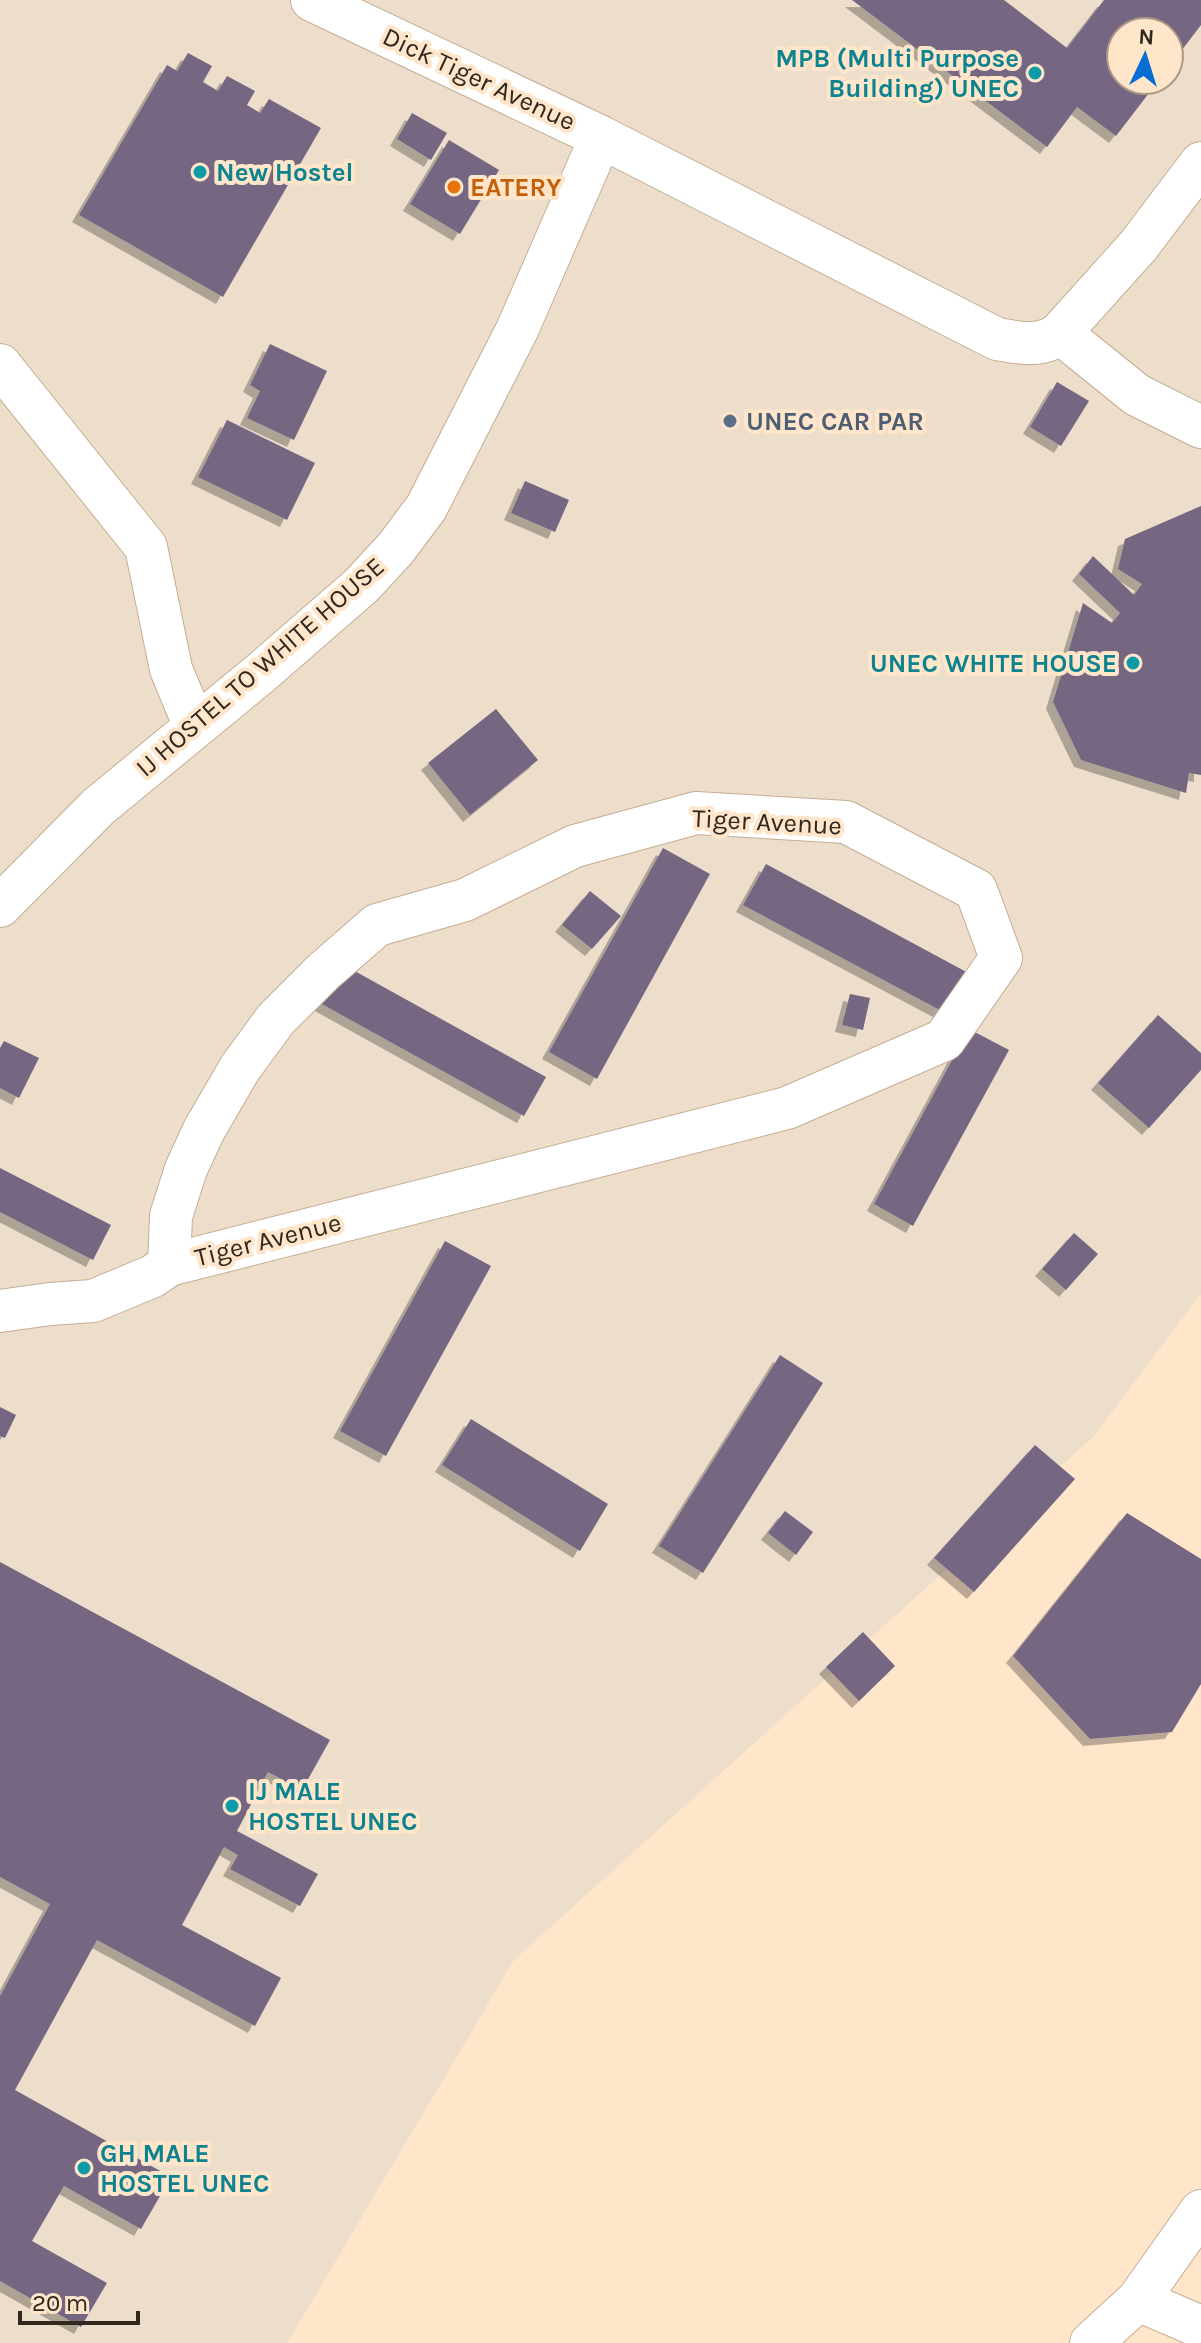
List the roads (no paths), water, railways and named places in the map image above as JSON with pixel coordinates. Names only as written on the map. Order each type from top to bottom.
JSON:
[{"type":"street","name":"Dick Tiger Avenue","points":[[312,0],[601,137],[997,339],[1026,344],[1051,341],[1060,333]]},
{"type":"street","name":"IJ HOSTEL TO WHITE HOUSE","points":[[0,906],[98,807],[362,585],[396,548],[426,508],[517,330],[601,137]]},
{"type":"street","points":[[1201,163],[1139,245],[1060,333],[1137,395],[1201,427]]},
{"type":"street","points":[[0,365],[146,547],[171,669],[195,727]]},
{"type":"street","name":"Tiger Avenue","points":[[0,1311],[93,1301],[153,1276],[169,1265],[787,1108],[944,1040],[1001,958],[976,890],[846,822],[696,813],[575,846],[465,900],[377,925],[276,1019],[240,1068],[204,1130],[186,1169],[171,1216],[169,1265]]},
{"type":"street","points":[[1091,2343],[1138,2300],[1201,2211]]},
{"type":"street","points":[[1138,2300],[1201,2327]]},
{"type":"place","name":"MPB (Multi Purpose Building) UNEC","points":[[1035,73]]},
{"type":"place","name":"New Hostel","points":[[200,172]]},
{"type":"place","name":"EATERY","points":[[454,187]]},
{"type":"place","name":"UNEC CAR PAR","points":[[730,421]]},
{"type":"place","name":"UNEC WHITE HOUSE","points":[[1133,663]]},
{"type":"place","name":"IJ MALE HOSTEL UNEC","points":[[232,1806]]},
{"type":"place","name":"GH MALE HOSTEL UNEC","points":[[84,2168]]}]
